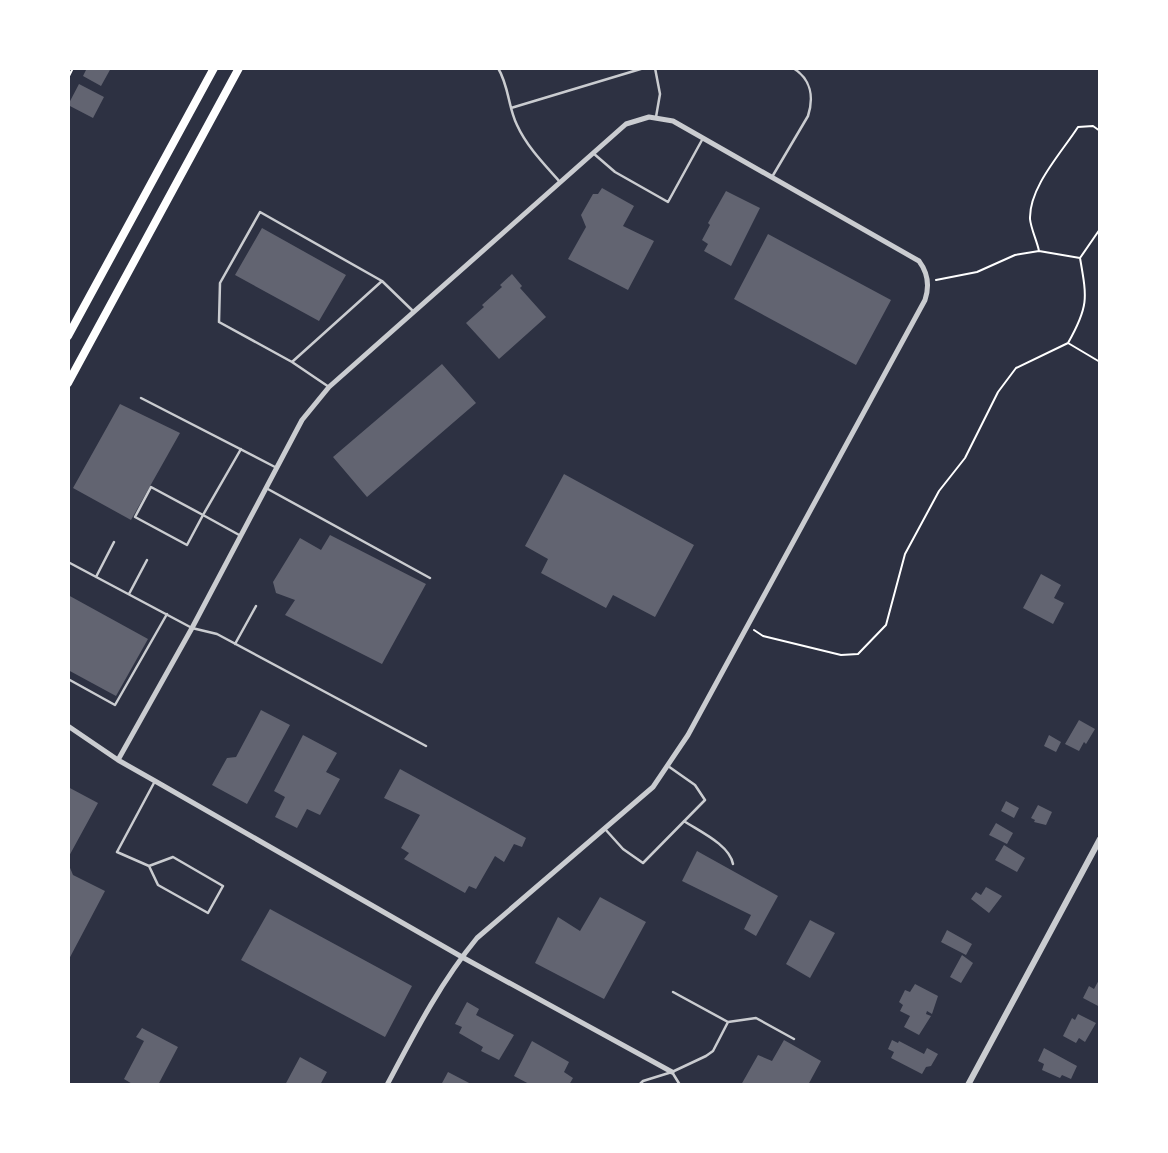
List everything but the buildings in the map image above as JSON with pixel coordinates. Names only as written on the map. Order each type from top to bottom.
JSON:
[{"type":"highway","points":[[68,336],[214,68]]},
{"type":"highway","points":[[68,383],[239,68]]},
{"type":"street","points":[[118,760],[192,628],[302,420],[329,387],[626,124],[656,117],[673,121],[914,257],[925,271],[928,282],[925,300],[688,734],[653,787],[477,938],[432,1000],[387,1085]]},
{"type":"street","points":[[68,726],[118,760],[462,957],[672,1072]]},
{"type":"street","points":[[968,1085],[1100,839]]},
{"type":"lane","points":[[498,68],[505,82],[517,125],[529,145],[561,182]]},
{"type":"lane","points":[[511,108],[644,68]]},
{"type":"lane","points":[[655,68],[660,94],[656,117]]},
{"type":"lane","points":[[772,177],[808,116],[811,106],[808,83],[793,68]]},
{"type":"lane","points":[[593,153],[615,172],[668,202],[703,138]]},
{"type":"lane","points":[[329,387],[292,362],[219,322],[219,283],[260,212],[382,281],[414,312]]},
{"type":"lane","points":[[292,362],[382,281]]},
{"type":"lane","points":[[141,398],[277,468]]},
{"type":"lane","points":[[241,449],[203,516],[187,545],[135,517],[151,487],[203,516],[241,536]]},
{"type":"lane","points":[[266,488],[430,578]]},
{"type":"lane","points":[[96,577],[114,542]]},
{"type":"lane","points":[[129,594],[147,560]]},
{"type":"lane","points":[[68,562],[192,628],[218,634],[426,746]]},
{"type":"lane","points":[[235,644],[256,606]]},
{"type":"lane","points":[[68,679],[116,705],[167,614]]},
{"type":"lane","points":[[605,829],[623,849],[643,863],[705,800],[695,785],[668,765]]},
{"type":"lane","points":[[149,866],[173,857],[223,887],[208,914],[158,885],[149,866],[117,852],[155,781]]},
{"type":"lane","points":[[684,821],[717,843],[732,857],[733,864]]},
{"type":"lane","points":[[673,992],[728,1022],[756,1018],[794,1039]]},
{"type":"lane","points":[[639,1085],[706,1056],[713,1051],[728,1022]]},
{"type":"lane","points":[[672,1072],[680,1085]]},
{"type":"path","points":[[68,78],[73,68]]},
{"type":"path","points":[[1039,250],[1030,219],[1034,198],[1048,170],[1078,127],[1093,127],[1100,131]]},
{"type":"path","points":[[747,626],[763,636],[841,655],[858,654],[871,643],[886,625],[905,554],[939,491],[975,441],[998,392],[1016,368],[1068,343],[1080,321],[1086,295],[1080,258],[1100,229]]},
{"type":"path","points":[[928,282],[977,272],[1015,255],[1039,250],[1080,258]]},
{"type":"path","points":[[1068,343],[1100,362]]}]
